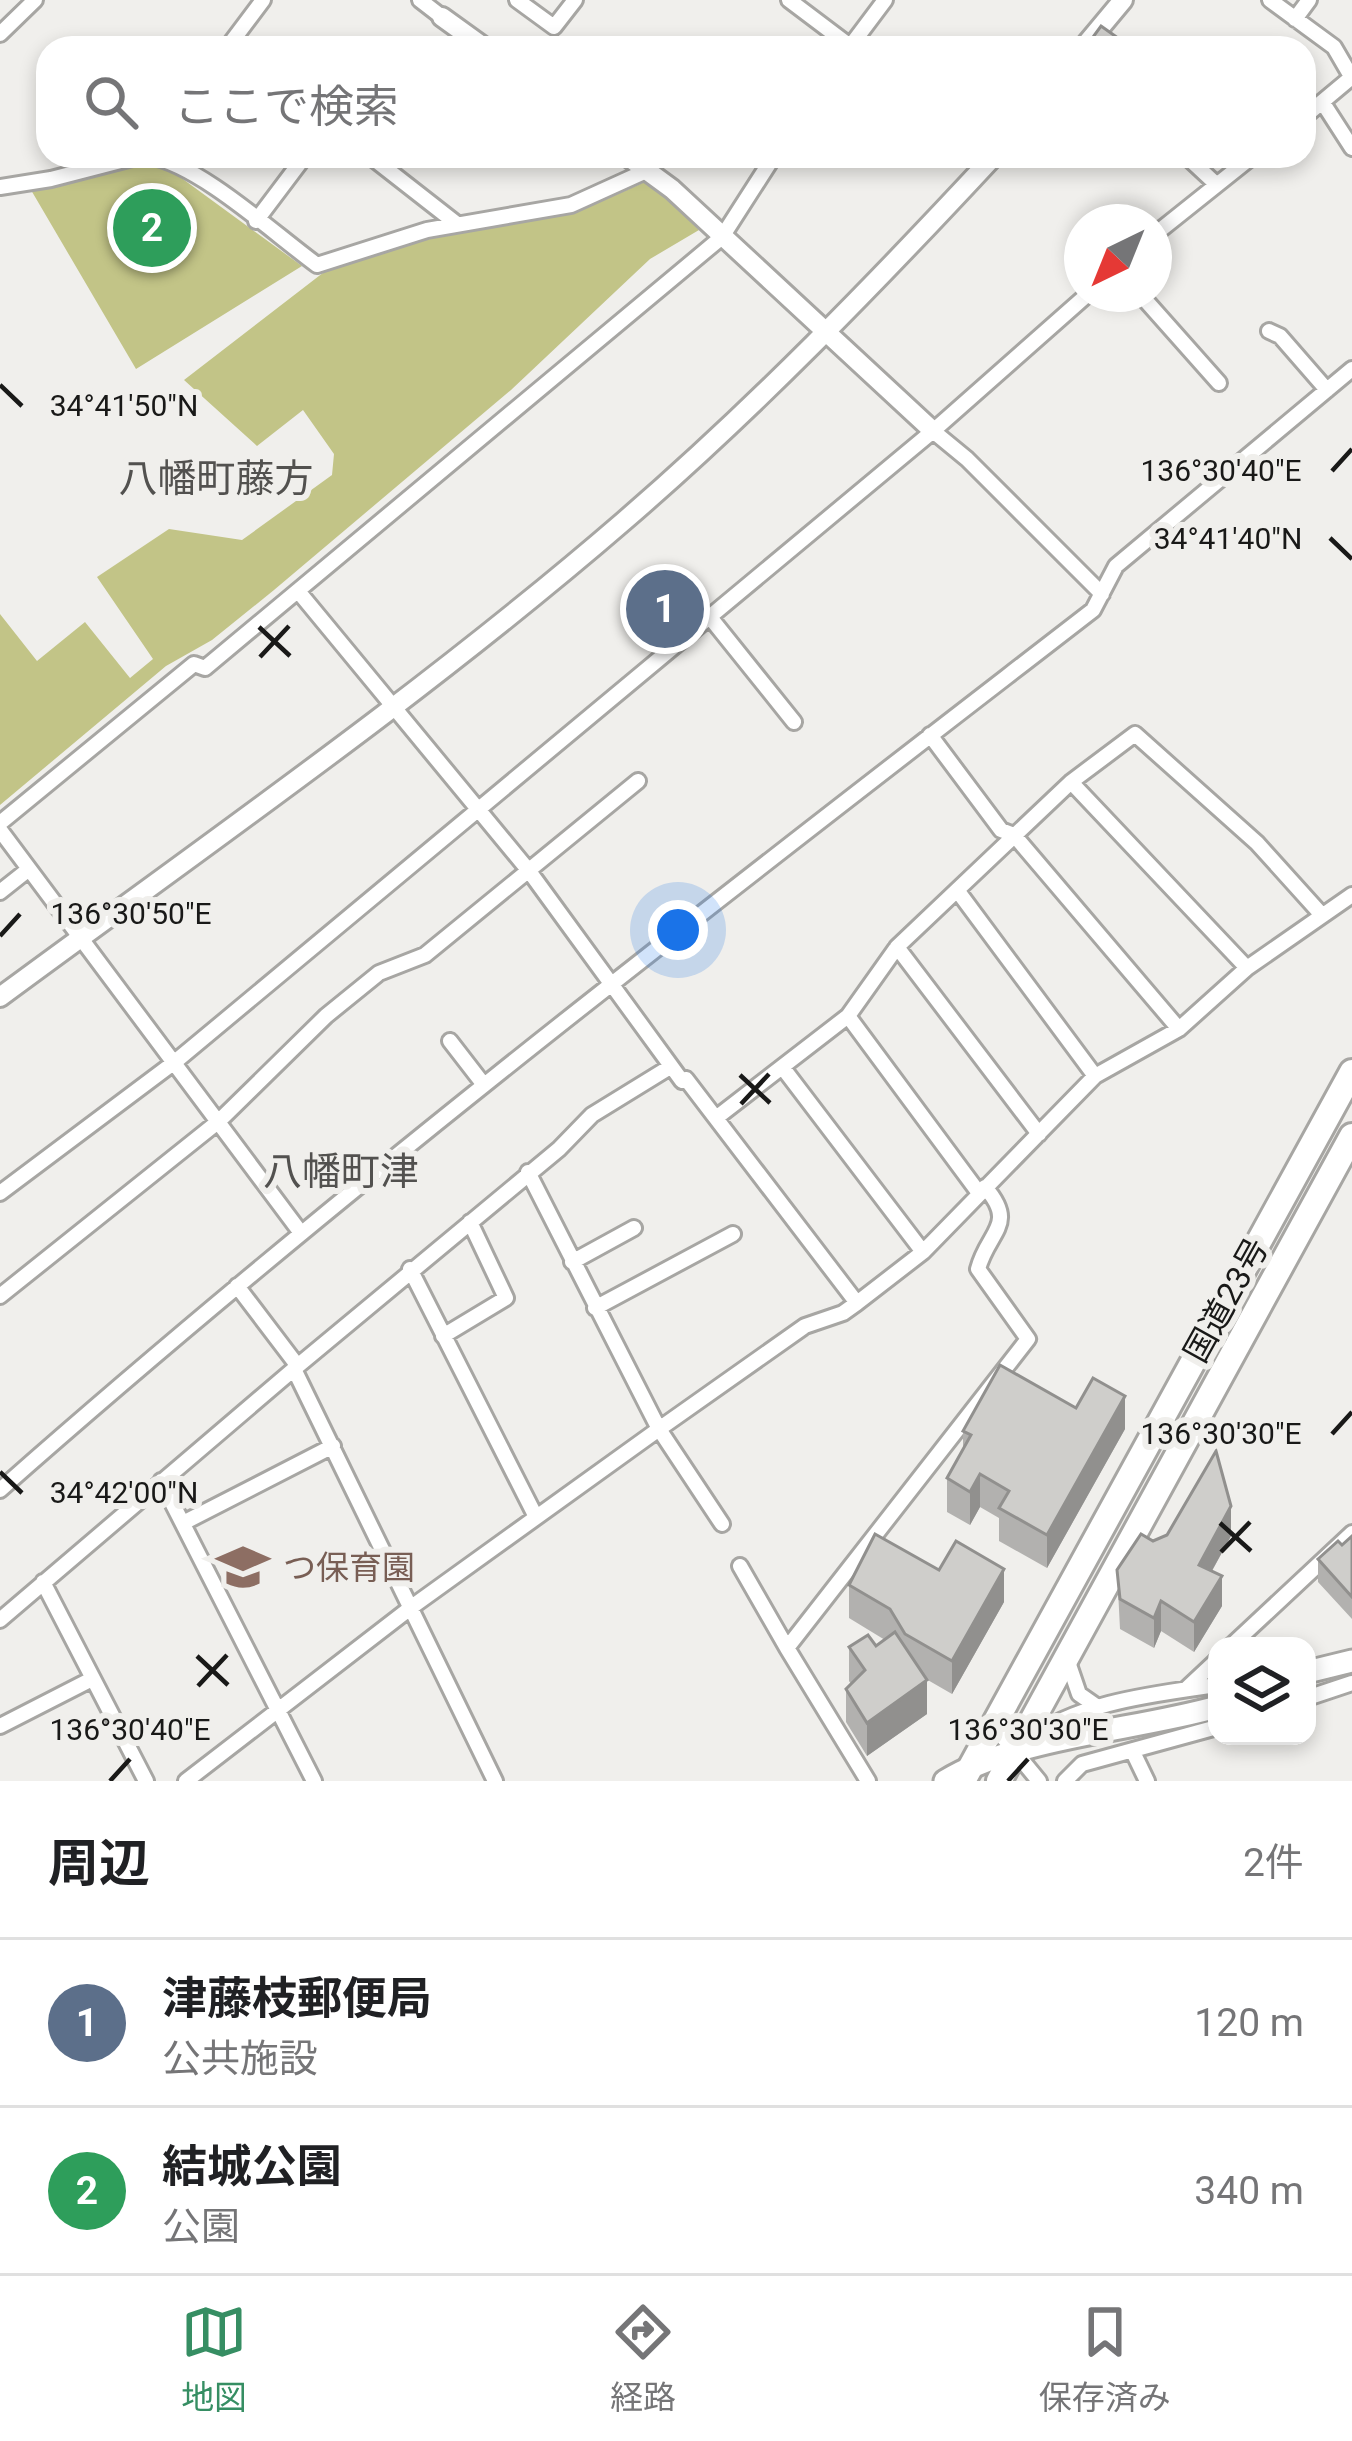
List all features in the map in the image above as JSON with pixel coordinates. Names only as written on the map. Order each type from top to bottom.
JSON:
[{"type":"highway","name":"国道23号","points":[[968,1773],[1352,1072]]},
{"type":"highway","name":"国道23号","points":[[999,1781],[1352,1136]]},
{"type":"main road","points":[[1318,1669],[1352,1661]]},
{"type":"main road","points":[[945,1781],[1014,1752],[1208,1709]]},
{"type":"street","points":[[0,34],[35,0]]},
{"type":"street","points":[[236,36],[263,0]]},
{"type":"street","points":[[420,0],[469,36]]},
{"type":"street","points":[[517,0],[554,27],[575,0]]},
{"type":"street","points":[[789,0],[835,36]]},
{"type":"street","points":[[857,36],[884,0]]},
{"type":"street","points":[[1093,36],[1123,0]]},
{"type":"street","points":[[1270,0],[1334,47],[1352,77],[1316,109]]},
{"type":"street","points":[[1295,19],[1309,0]]},
{"type":"street","points":[[1323,103],[1352,148]]},
{"type":"street","points":[[0,187],[95,168]]},
{"type":"street","points":[[184,168],[316,265],[457,224],[571,205],[646,170]]},
{"type":"street","points":[[192,168],[196,175]]},
{"type":"street","points":[[256,221],[296,168]]},
{"type":"street","points":[[385,168],[457,224]]},
{"type":"street","points":[[643,168],[967,459],[1102,594]]},
{"type":"street","points":[[301,1233],[0,826],[194,664],[205,668],[722,237],[766,168]]},
{"type":"street","points":[[0,997],[394,706],[626,519],[826,333],[983,168]]},
{"type":"street","points":[[1199,168],[1216,184]]},
{"type":"street","points":[[1172,220],[1237,168]]},
{"type":"street","points":[[0,1193],[176,1061],[933,431],[1068,312]]},
{"type":"street","points":[[1156,312],[1219,383]]},
{"type":"street","points":[[1269,331],[1280,336],[1327,390]]},
{"type":"street","points":[[0,1490],[237,1286],[609,984],[1093,610],[1116,566],[1352,369]]},
{"type":"street","points":[[298,591],[529,871],[670,1067],[716,1118],[857,1303]]},
{"type":"street","points":[[710,616],[794,722]]},
{"type":"street","points":[[716,1118],[848,1016],[897,947],[1071,782],[1135,734],[1258,843],[1321,914]]},
{"type":"street","points":[[930,735],[1000,830],[1014,835],[1179,1029]]},
{"type":"street","points":[[0,1296],[219,1120],[344,1001],[379,973],[425,955],[638,781]]},
{"type":"street","points":[[1071,782],[1247,968]]},
{"type":"street","points":[[0,892],[29,869]]},
{"type":"street","points":[[957,890],[1095,1076]]},
{"type":"street","points":[[186,1781],[412,1606],[659,1429],[805,1326],[857,1303],[922,1252],[1095,1076],[1179,1029],[1247,968],[1352,896]]},
{"type":"street","points":[[897,947],[1039,1134]]},
{"type":"street","points":[[787,1648],[1028,1339],[978,1269],[1002,1214],[999,1203],[982,1190],[848,1016]]},
{"type":"street","points":[[450,1041],[484,1085]]},
{"type":"street","points":[[0,1619],[410,1269],[559,1149],[592,1115],[670,1067]]},
{"type":"street","points":[[783,1068],[922,1252]]},
{"type":"street","points":[[527,1172],[659,1429],[722,1524]]},
{"type":"street","points":[[443,1336],[506,1298],[470,1222]]},
{"type":"street","points":[[572,1262],[634,1228]]},
{"type":"street","points":[[595,1308],[734,1234]]},
{"type":"street","points":[[410,1269],[536,1517]]},
{"type":"street","points":[[237,1286],[296,1367],[496,1781]]},
{"type":"street","points":[[183,1523],[333,1446]]},
{"type":"street","points":[[161,1481],[314,1781]]},
{"type":"street","points":[[1241,1637],[1352,1533]]},
{"type":"street","points":[[740,1566],[868,1781]]},
{"type":"street","points":[[43,1582],[146,1781]]},
{"type":"street","points":[[1066,1656],[1079,1694],[1100,1708]]},
{"type":"street","points":[[1186,1689],[1208,1668]]},
{"type":"street","points":[[0,1726],[92,1679]]},
{"type":"street","points":[[1316,1695],[1352,1683]]},
{"type":"street","points":[[1014,1752],[1052,1722],[1208,1686]]},
{"type":"street","points":[[993,1725],[1039,1781]]},
{"type":"street","points":[[1065,1781],[1082,1764],[1208,1730]]},
{"type":"street","points":[[1133,1752],[1148,1781]]},
{"type":"green space","points":[[123,168],[168,168],[302,266],[136,369],[31,190]]},
{"type":"green space","points":[[647,181],[699,230],[650,259],[511,390],[274,590],[212,640],[166,666],[0,805],[0,614],[37,661],[85,622],[130,678],[153,659],[97,577],[169,529],[242,540],[332,475],[334,454],[303,410],[257,446],[184,380],[328,269],[428,238],[575,213]]},
{"type":"building","points":[[1101,26],[1115,36],[1094,36]]},
{"type":"building","points":[[1000,1365],[1076,1408],[1093,1378],[1125,1396],[1047,1535],[999,1508],[1009,1491],[980,1474],[970,1492],[947,1478],[971,1435],[963,1431]]},
{"type":"building","points":[[1216,1451],[1231,1506],[1199,1565],[1222,1576],[1194,1622],[1161,1601],[1154,1618],[1120,1599],[1117,1570],[1141,1534],[1153,1541],[1167,1535]]},
{"type":"building","points":[[875,1534],[939,1570],[956,1541],[1004,1569],[952,1661],[905,1634],[890,1609],[849,1585]]},
{"type":"building","points":[[1352,1536],[1352,1597],[1318,1559],[1338,1541],[1342,1545]]},
{"type":"building","points":[[895,1632],[927,1680],[867,1723],[846,1689],[865,1670],[849,1647],[868,1635],[876,1646]]},
{"type":"place","name":"結城公園","points":[[152,228]]},
{"type":"place","name":"津藤枝郵便局","points":[[665,609]]},
{"type":"place","name":"つ保育園","points":[[243,1567]]},
{"type":"district","name":"八幡町藤方","points":[[216,479]]},
{"type":"district","name":"八幡町津","points":[[341,1172]]}]
